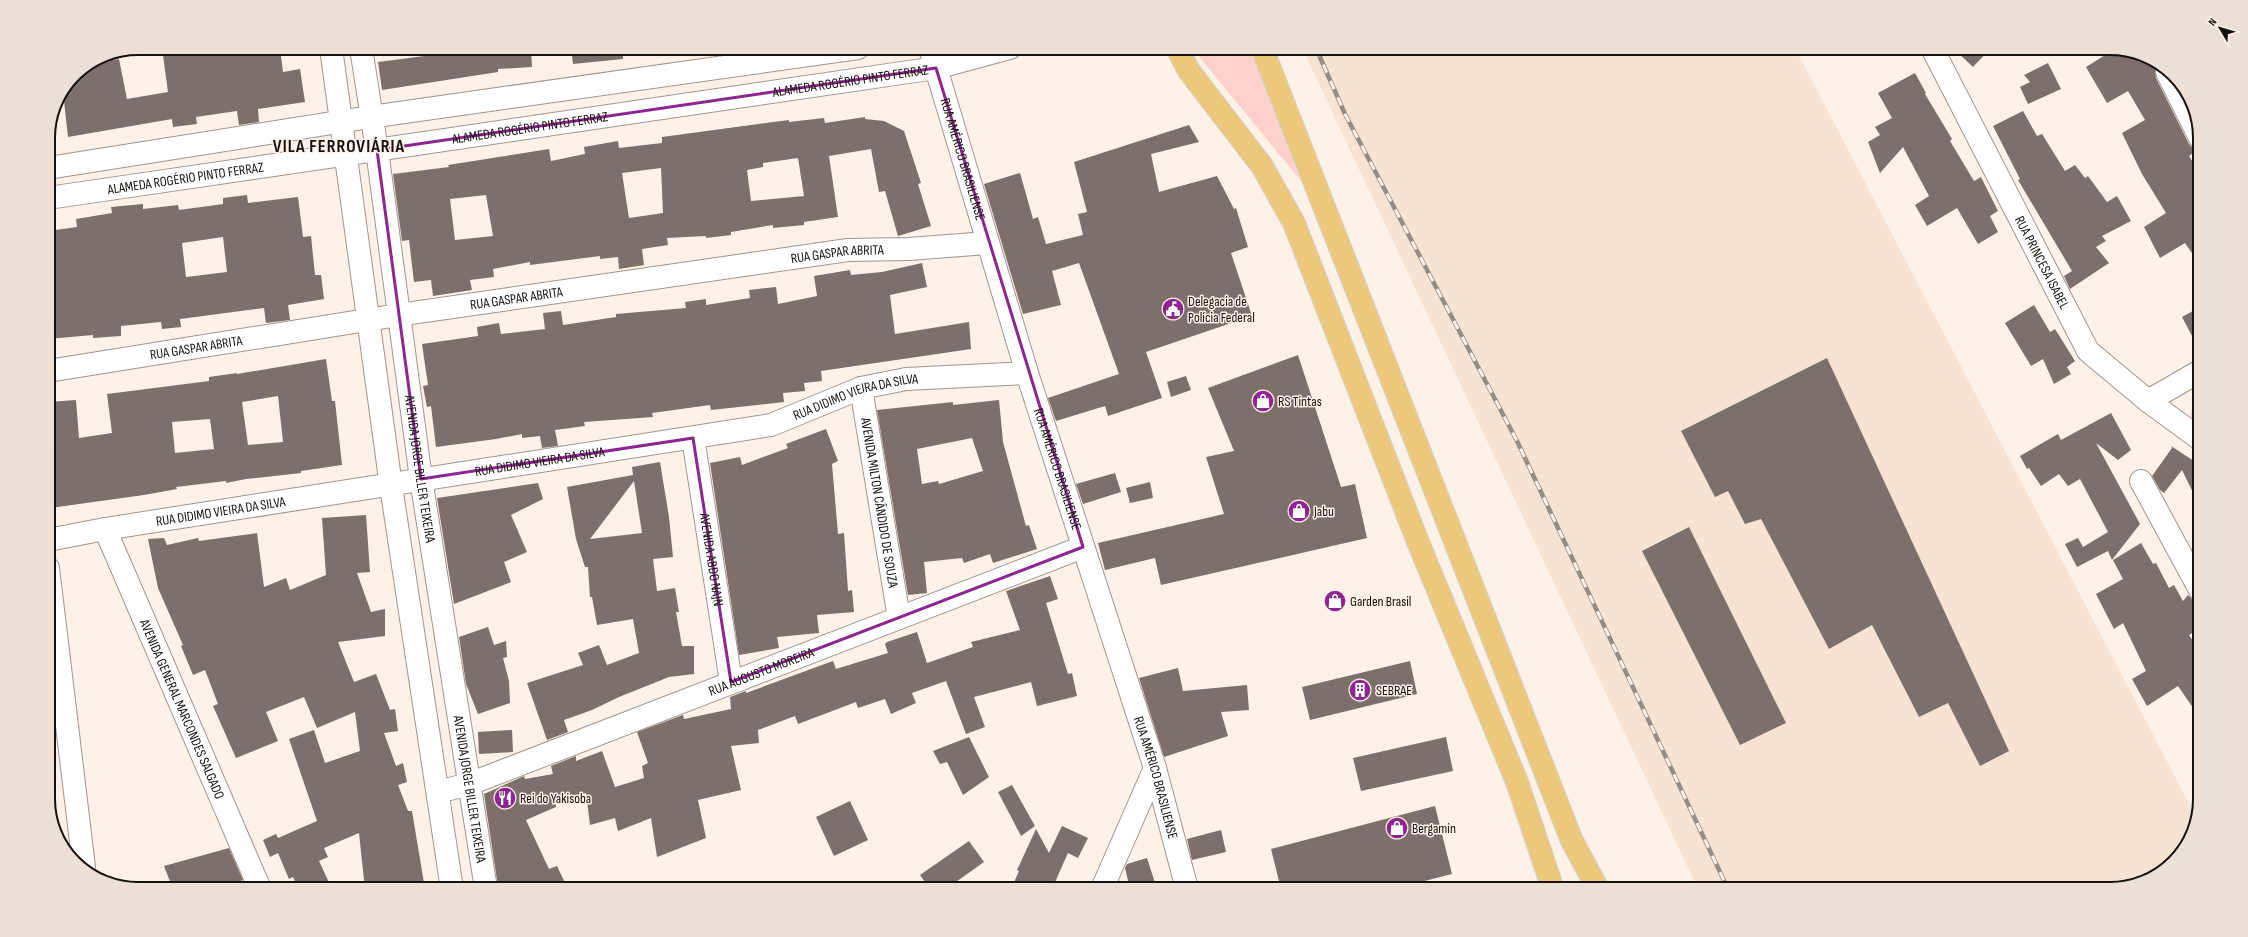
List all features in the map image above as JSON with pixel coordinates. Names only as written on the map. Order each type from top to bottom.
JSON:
[{"type":"main road","points":[[1181,55],[1189,71],[1262,166],[1294,223],[1418,542],[1517,782],[1550,882]]},
{"type":"main road","points":[[1265,55],[1572,841],[1594,882]]},
{"type":"street","points":[[331,55],[342,122],[391,486],[451,882]]},
{"type":"street","name":"AVENIDA JORGE BILLER TEIXEIRA","points":[[362,55],[370,117],[377,150],[421,479],[485,882]]},
{"type":"street","points":[[55,167],[370,117],[808,55]]},
{"type":"street","name":"ALAMEDA ROGÉRIO PINTO FERRAZ","points":[[55,197],[346,156],[956,55]]},
{"type":"street","name":"RUA PRINCESA ISABEL","points":[[1936,55],[2088,351],[2148,401],[2193,434]]},
{"type":"street","name":"RUA AMÉRICO BRASILIENSE","points":[[933,58],[1027,373],[1155,768],[1185,882]]},
{"type":"street","points":[[2172,83],[2190,119]]},
{"type":"street","name":"RUA GASPAR ABRITA","points":[[55,370],[398,315],[848,250],[909,249],[987,243]]},
{"type":"street","name":"RUA DIDIMO VIEIRA DA SILVA","points":[[55,539],[105,529],[391,486],[421,479],[771,425],[861,388],[906,379],[1027,373]]},
{"type":"street","points":[[2148,401],[2193,375]]},
{"type":"street","name":"AVENIDA MILTON CÂNDIDO DE SOUZA","points":[[861,388],[899,618]]},
{"type":"street","name":"AVENIDA ABDO NAJN","points":[[693,438],[731,682]]},
{"type":"street","points":[[2141,481],[2193,577]]},
{"type":"street","name":"AVENIDA GENERAL MARCONDES SALGADO","points":[[105,529],[257,882]]},
{"type":"street","name":"RUA AUGUSTO MOREIRA","points":[[438,792],[469,784],[1083,547]]},
{"type":"street","points":[[55,626],[83,862]]},
{"type":"street","points":[[1105,882],[1155,768]]},
{"type":"highlighted area","points":[[936,68],[1083,547],[731,682],[693,438],[421,479],[377,150]]},
{"type":"shaded area","points":[[1198,55],[1254,55],[1301,181]]},
{"type":"shaded area","points":[[1305,55],[1799,55],[2192,810],[2187,831],[2176,850],[2169,858],[2142,876],[2121,881],[1695,882]]},
{"type":"shaded area","points":[[2193,404],[2193,425],[2190,423]]},
{"type":"building","points":[[163,55],[281,55],[283,72],[300,69],[305,102],[258,109],[259,122],[239,125],[237,111],[196,117],[197,124],[173,127],[172,119],[68,137],[64,100],[66,96],[79,79],[96,66],[106,61],[119,59],[127,99],[168,92]]},
{"type":"building","points":[[432,55],[531,55],[532,67],[498,69],[498,72],[382,90],[378,62]]},
{"type":"building","points":[[572,55],[623,55],[623,59],[573,64]]},
{"type":"building","points":[[1960,55],[1984,55],[1973,67]]},
{"type":"building","points":[[2105,55],[2116,55],[2137,59],[2154,67],[2156,78],[2189,144],[2193,148],[2193,153],[2189,156],[2193,162],[2193,255],[2185,243],[2160,258],[2144,227],[2166,213],[2142,174],[2122,133],[2145,120],[2128,91],[2107,103],[2086,67]]},
{"type":"building","points":[[2048,63],[2061,89],[2028,104],[2020,87],[2030,82],[2024,75]]},
{"type":"building","points":[[1915,73],[1926,93],[1925,94],[1952,139],[1950,141],[1974,181],[1981,177],[1998,211],[1990,216],[1998,232],[1978,244],[1957,208],[1927,226],[1915,205],[1929,196],[1903,147],[1880,173],[1868,142],[1880,135],[1875,127],[1892,118],[1878,93]]},
{"type":"building","points":[[2023,111],[2037,136],[2042,134],[2065,171],[2075,165],[2085,178],[2088,176],[2107,202],[2117,196],[2131,221],[2102,236],[2106,241],[2096,247],[2109,263],[2070,289],[2064,276],[2072,271],[2018,180],[2020,179],[1993,126]]},
{"type":"building","points":[[865,117],[865,119],[884,121],[904,131],[921,183],[918,184],[931,226],[898,236],[885,191],[879,192],[871,149],[829,156],[838,217],[804,222],[804,225],[773,228],[773,225],[731,232],[731,235],[706,238],[706,236],[667,238],[668,245],[642,249],[644,265],[619,269],[618,257],[600,259],[600,256],[530,265],[530,262],[493,269],[494,277],[470,280],[472,290],[433,296],[431,280],[414,282],[409,240],[402,241],[393,174],[449,167],[448,165],[549,149],[551,161],[585,154],[584,147],[618,141],[619,148],[662,143],[662,137],[789,120],[789,122],[824,118],[825,123]],"holes":[[[798,158],[804,196],[751,201],[747,170],[763,167],[763,163]],[[661,168],[663,213],[629,218],[622,173]],[[486,195],[493,236],[455,240],[450,199]]]},
{"type":"building","points":[[1189,125],[1199,142],[1151,154],[1159,192],[1217,176],[1234,209],[1236,208],[1248,247],[1231,253],[1252,316],[1146,352],[1162,398],[1108,416],[1105,406],[1056,421],[1048,398],[1119,374],[1079,263],[1052,271],[1061,305],[1023,314],[984,184],[1020,173],[1033,219],[1038,217],[1046,244],[1083,235],[1078,214],[1087,212],[1074,162]]},
{"type":"building","points":[[247,195],[248,203],[298,197],[303,237],[311,236],[315,275],[321,275],[324,299],[288,305],[290,320],[266,323],[264,308],[180,319],[181,327],[162,329],[161,322],[121,326],[121,336],[93,338],[93,335],[55,338],[55,230],[77,227],[76,219],[112,213],[111,207],[143,204],[143,209],[178,205],[179,210],[223,204],[223,198]],"holes":[[[223,237],[227,272],[186,277],[182,243]]]},
{"type":"building","points":[[922,263],[927,287],[890,295],[895,334],[969,322],[971,349],[821,371],[822,381],[804,383],[805,391],[783,393],[784,402],[711,410],[710,405],[652,413],[653,417],[584,422],[585,426],[555,430],[558,446],[542,448],[540,436],[522,438],[522,434],[436,447],[431,406],[427,407],[423,386],[428,385],[422,344],[478,336],[477,327],[499,323],[501,334],[545,329],[543,313],[561,311],[563,325],[616,317],[616,314],[686,308],[685,302],[706,299],[706,305],[750,298],[749,290],[776,287],[778,304],[817,296],[814,276],[850,270],[851,275],[882,272]]},
{"type":"building","points":[[2034,305],[2050,332],[2055,329],[2075,361],[2067,367],[2071,374],[2054,384],[2043,359],[2031,366],[2005,323]]},
{"type":"building","points":[[2193,311],[2193,338],[2182,317]]},
{"type":"building","points":[[1298,355],[1341,487],[1355,484],[1367,538],[1161,585],[1155,558],[1105,570],[1098,543],[1224,514],[1206,457],[1234,451],[1208,388]]},
{"type":"building","points":[[1827,358],[2009,751],[1980,766],[1948,703],[1919,717],[1872,625],[1829,649],[1761,519],[1745,524],[1728,491],[1715,497],[1681,431]]},
{"type":"building","points":[[326,359],[332,401],[335,401],[342,465],[301,471],[301,473],[246,479],[226,483],[226,481],[176,487],[177,489],[144,495],[55,507],[55,402],[76,400],[79,438],[112,433],[107,394],[209,381],[209,377]],"holes":[[[278,396],[283,442],[248,445],[242,402]],[[210,419],[214,449],[175,453],[172,422]]]},
{"type":"building","points":[[1186,376],[1191,390],[1171,397],[1167,382]]},
{"type":"building","points":[[999,400],[1003,442],[1026,526],[1029,525],[1037,549],[993,563],[990,554],[964,563],[962,558],[924,562],[927,593],[908,595],[877,410],[953,402],[953,405]],"holes":[[[972,438],[983,471],[939,484],[938,481],[922,484],[917,449]]]},
{"type":"building","points":[[2111,413],[2131,450],[2118,460],[2096,443],[2140,524],[2112,560],[2108,551],[2077,567],[2065,544],[2078,538],[2083,547],[2108,532],[2080,479],[2068,486],[2059,474],[2041,486],[2029,468],[2027,469],[2020,456],[2058,434],[2061,440]]},
{"type":"building","points":[[826,429],[838,461],[832,464],[838,534],[844,533],[848,591],[852,590],[854,612],[817,615],[819,633],[777,637],[779,648],[739,655],[710,463],[740,457],[742,465],[788,448],[786,444]]},
{"type":"building","points":[[2171,446],[2193,460],[2193,493],[2182,470],[2164,493],[2160,490],[2152,476],[2172,448]]},
{"type":"building","points":[[660,462],[669,517],[673,557],[653,559],[657,591],[675,588],[679,612],[676,612],[682,646],[694,646],[694,674],[669,677],[619,697],[592,710],[564,720],[568,732],[547,740],[527,683],[583,665],[578,653],[599,645],[607,665],[639,653],[633,619],[597,625],[592,597],[590,597],[588,567],[585,567],[576,539],[567,487],[633,475],[632,467]],"holes":[[[634,481],[642,533],[590,539]]]},
{"type":"building","points":[[1115,473],[1121,492],[1083,504],[1076,484]]},
{"type":"building","points":[[1150,482],[1153,498],[1130,503],[1126,488]]},
{"type":"building","points":[[538,483],[543,499],[511,515],[527,552],[504,562],[511,582],[454,604],[437,498]]},
{"type":"building","points":[[366,515],[370,572],[357,573],[371,612],[385,609],[385,636],[338,642],[354,682],[376,674],[390,710],[395,709],[398,731],[384,733],[396,766],[403,763],[407,782],[398,785],[408,811],[412,811],[424,882],[364,882],[359,833],[324,848],[328,857],[319,861],[329,882],[295,882],[293,877],[289,879],[278,853],[270,857],[263,840],[276,834],[278,838],[317,821],[289,739],[314,730],[325,763],[360,751],[355,712],[317,728],[304,697],[266,712],[278,741],[236,758],[213,706],[218,704],[205,670],[193,675],[181,646],[183,645],[158,588],[148,539],[164,538],[167,545],[198,538],[199,541],[257,533],[264,587],[286,578],[290,590],[326,575],[322,518]]},
{"type":"building","points":[[1689,527],[1786,723],[1740,745],[1642,551]]},
{"type":"building","points":[[2141,543],[2153,564],[2156,563],[2169,588],[2174,585],[2183,601],[2188,595],[2193,600],[2193,632],[2189,635],[2193,641],[2193,708],[2178,686],[2147,706],[2132,679],[2146,671],[2123,623],[2114,629],[2096,594],[2123,579],[2113,560]]},
{"type":"building","points":[[1050,576],[1058,599],[1046,603],[1068,674],[1072,673],[1077,696],[1037,706],[1031,682],[974,697],[985,727],[966,734],[946,681],[912,693],[916,703],[891,714],[885,699],[858,708],[856,702],[798,724],[795,716],[758,730],[759,743],[731,746],[741,790],[698,800],[706,838],[657,857],[651,818],[618,831],[615,818],[590,825],[586,793],[555,802],[556,807],[526,820],[549,869],[557,866],[565,882],[498,882],[484,794],[524,776],[525,779],[553,774],[551,766],[576,756],[576,761],[602,751],[615,787],[644,778],[642,766],[648,763],[637,732],[683,715],[684,719],[731,709],[730,697],[746,691],[746,693],[833,661],[836,669],[888,653],[885,644],[887,642],[917,632],[927,663],[973,647],[971,642],[1020,630],[1006,591]]},
{"type":"building","points":[[488,627],[494,645],[506,641],[507,657],[503,658],[509,681],[510,703],[478,714],[466,684],[459,637]]},
{"type":"building","name":"SEBRAE","points":[[1410,661],[1417,694],[1310,720],[1302,687]]},
{"type":"building","points":[[1178,668],[1183,691],[1247,685],[1249,710],[1221,712],[1228,736],[1164,757],[1139,678]]},
{"type":"building","points":[[512,730],[513,752],[479,754],[478,732]]},
{"type":"building","points":[[969,737],[989,777],[963,795],[947,762],[940,764],[933,751]]},
{"type":"building","points":[[1446,737],[1453,771],[1361,791],[1353,758]]},
{"type":"building","points":[[1012,785],[1035,826],[1021,836],[998,792]]},
{"type":"building","points":[[850,801],[868,840],[834,856],[816,817]]},
{"type":"building","name":"Bergamin","points":[[1435,806],[1452,874],[1421,882],[1279,882],[1271,849]]},
{"type":"building","points":[[1062,826],[1088,838],[1078,858],[1068,853],[1055,882],[1014,882],[1019,871],[1017,870],[1036,829],[1049,853]]},
{"type":"building","points":[[1221,830],[1226,852],[1192,860],[1187,839]]},
{"type":"building","points":[[969,841],[984,862],[956,882],[925,882],[920,875]]},
{"type":"building","points":[[229,848],[243,880],[239,882],[170,882],[164,866]]},
{"type":"building","points":[[1147,858],[1155,882],[1128,882],[1125,868],[1127,864]]},
{"type":"railway","points":[[1319,55],[1345,114],[1517,441],[1725,882]]},
{"type":"place","name":"Delegacia de Polícia Federal","points":[[1173,309]]},
{"type":"place","name":"RS Tintas","points":[[1263,401]]},
{"type":"place","name":"Jabu","points":[[1299,511]]},
{"type":"place","name":"Garden Brasil","points":[[1335,601]]},
{"type":"place","name":"SEBRAE","points":[[1360,690]]},
{"type":"place","name":"Rei do Yakisoba","points":[[505,798]]},
{"type":"place","name":"Bergamin","points":[[1397,828]]},
{"type":"district","name":"VILA FERROVIÁRIA","points":[[339,146]]}]
